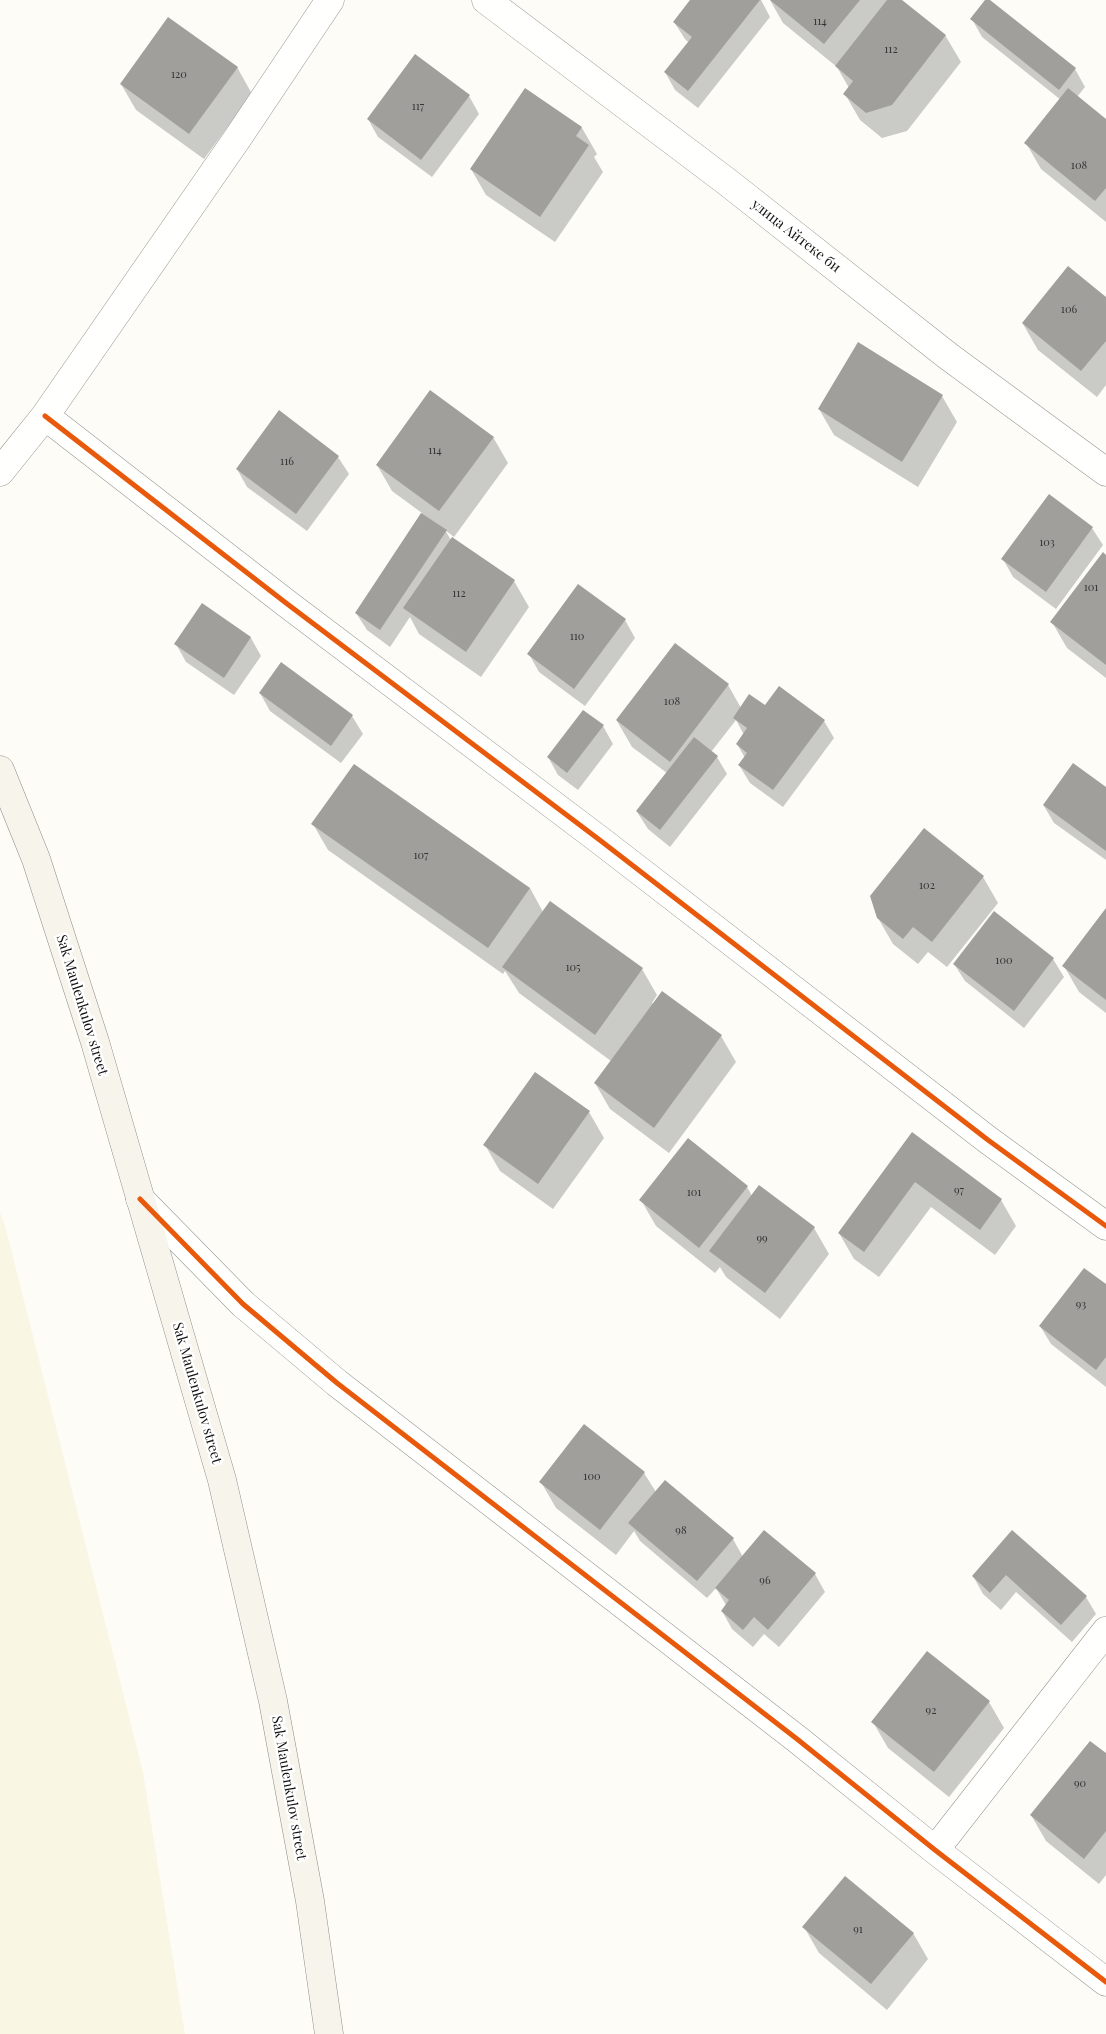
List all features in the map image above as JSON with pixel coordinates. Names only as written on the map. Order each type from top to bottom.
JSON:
[{"type":"main road","name":"Sak Maulenkulov street","points":[[0,770],[36,859],[95,1042],[222,1480],[273,1701],[310,1901],[329,2034]]},
{"type":"street","points":[[0,472],[45,416],[240,136],[330,0]]},
{"type":"street","name":"улица Айтеке би","points":[[486,0],[726,181],[948,356],[1106,472]]},
{"type":"street","points":[[45,416],[286,603],[601,841],[988,1140],[1106,1226]]},
{"type":"street","points":[[140,1199],[243,1304],[337,1383],[797,1739],[1106,1982]]},
{"type":"street","points":[[936,1850],[1106,1631]]},
{"type":"shaded area","points":[[0,1212],[5,1225],[143,1772],[185,2034],[0,2034]]},
{"type":"building","points":[[690,0],[760,0],[688,91],[664,72],[692,37],[673,22]]},
{"type":"building","points":[[770,0],[860,0],[824,44]]},
{"type":"building","points":[[887,0],[902,0],[946,35],[892,105],[866,113],[843,94],[853,81],[835,66]]},
{"type":"building","points":[[985,0],[990,0],[1076,68],[1059,90],[970,19]]},
{"type":"building","points":[[168,17],[238,67],[189,134],[120,84]]},
{"type":"building","points":[[415,54],[470,95],[421,160],[367,119]]},
{"type":"building","points":[[525,88],[582,127],[576,136],[589,145],[540,217],[470,169]]},
{"type":"building","points":[[1068,88],[1106,119],[1106,188],[1095,201],[1024,143]]},
{"type":"building","points":[[1068,266],[1106,297],[1106,341],[1081,371],[1022,323]]},
{"type":"building","points":[[858,342],[943,395],[902,462],[818,409]]},
{"type":"building","points":[[430,390],[494,437],[439,511],[376,465]]},
{"type":"building","points":[[279,410],[339,456],[296,514],[236,469]]},
{"type":"building","points":[[1049,494],[1093,527],[1046,592],[1001,559]]},
{"type":"building","points":[[421,513],[447,530],[380,630],[355,613]]},
{"type":"building","points":[[452,537],[515,580],[466,652],[403,608]]},
{"type":"building","points":[[1103,552],[1106,555],[1106,665],[1050,622]]},
{"type":"building","points":[[578,584],[626,619],[574,689],[527,654]]},
{"type":"building","points":[[202,603],[251,637],[224,678],[174,644]]},
{"type":"building","points":[[675,643],[729,684],[670,762],[616,720]]},
{"type":"building","points":[[281,662],[353,715],[331,746],[259,693]]},
{"type":"building","points":[[779,686],[825,720],[773,790],[738,765],[747,753],[736,744],[747,728],[733,718],[749,694],[765,705]]},
{"type":"building","points":[[583,710],[604,725],[567,773],[547,757]]},
{"type":"building","points":[[694,737],[718,756],[660,830],[636,811]]},
{"type":"building","points":[[1073,763],[1106,787],[1106,851],[1043,805]]},
{"type":"building","points":[[354,764],[530,888],[488,948],[311,824]]},
{"type":"building","points":[[924,828],[984,876],[932,942],[913,927],[903,939],[877,918],[870,896]]},
{"type":"building","points":[[550,901],[643,968],[595,1035],[502,967]]},
{"type":"building","points":[[1106,908],[1106,1000],[1062,966]]},
{"type":"building","points":[[994,911],[1054,958],[1014,1011],[953,964]]},
{"type":"building","points":[[662,991],[722,1035],[654,1128],[594,1083]]},
{"type":"building","points":[[535,1072],[590,1111],[538,1184],[483,1145]]},
{"type":"building","points":[[912,1132],[1002,1199],[980,1230],[915,1182],[864,1252],[838,1233]]},
{"type":"building","points":[[688,1138],[748,1186],[699,1248],[639,1200]]},
{"type":"building","points":[[759,1185],[815,1227],[765,1293],[709,1251]]},
{"type":"building","points":[[1084,1268],[1106,1284],[1106,1357],[1096,1370],[1039,1326]]},
{"type":"building","points":[[584,1424],[645,1472],[600,1530],[539,1482]]},
{"type":"building","points":[[665,1480],[734,1538],[697,1581],[628,1523]]},
{"type":"building","points":[[764,1530],[816,1573],[768,1630],[754,1617],[743,1630],[721,1611],[729,1600],[715,1588]]},
{"type":"building","points":[[1012,1530],[1087,1596],[1061,1625],[1006,1575],[990,1593],[972,1576]]},
{"type":"building","points":[[927,1651],[990,1701],[934,1772],[871,1722]]},
{"type":"building","points":[[1090,1741],[1106,1753],[1106,1831],[1084,1859],[1030,1815]]},
{"type":"building","points":[[845,1876],[914,1933],[871,1984],[802,1927]]},
{"type":"cycle path","points":[[45,416],[286,603],[601,841],[988,1140],[1106,1226]]},
{"type":"cycle path","points":[[140,1199],[243,1304],[337,1383],[797,1739],[935,1850],[1106,1982]]}]
